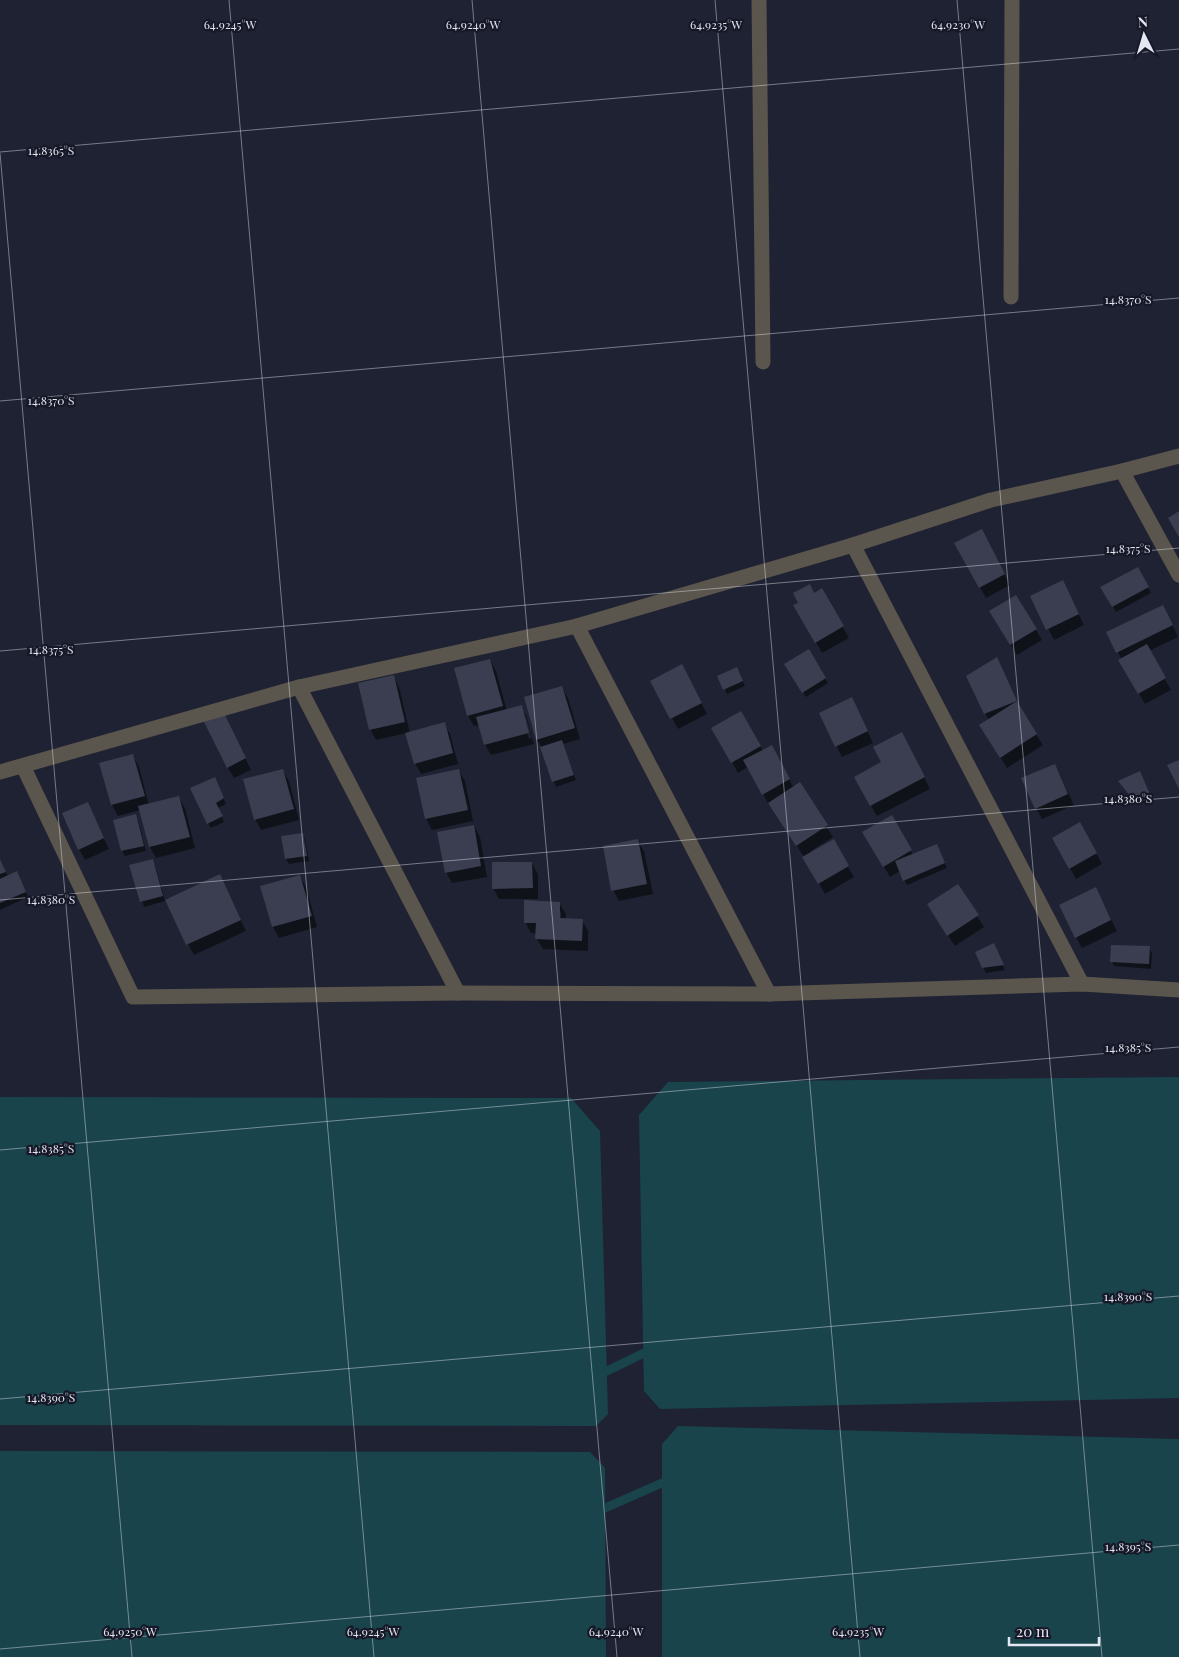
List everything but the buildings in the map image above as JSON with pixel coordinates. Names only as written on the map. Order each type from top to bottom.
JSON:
[{"type":"street","points":[[759,0],[763,362]]},
{"type":"street","points":[[1011,297],[1012,0]]},
{"type":"street","points":[[0,772],[299,688],[577,626],[853,545],[991,500],[1122,471],[1179,456]]},
{"type":"street","points":[[1122,471],[1179,575]]},
{"type":"street","points":[[853,545],[1082,984]]},
{"type":"street","points":[[577,626],[768,994]]},
{"type":"street","points":[[299,688],[458,993]]},
{"type":"street","points":[[23,766],[133,997],[458,993],[768,994],[1082,984],[1179,990]]},
{"type":"shaded area","points":[[1179,1077],[1179,1398],[660,1409],[644,1391],[639,1115],[668,1082]]},
{"type":"shaded area","points":[[0,1097],[571,1098],[600,1131],[608,1414],[596,1426],[0,1425]]},
{"type":"shaded area","points":[[678,1426],[1179,1439],[1179,1657],[662,1657],[662,1444]]},
{"type":"shaded area","points":[[0,1451],[590,1452],[605,1468],[606,1657],[0,1657]]},
{"type":"waterway","points":[[607,1371],[644,1353]]},
{"type":"waterway","points":[[605,1508],[662,1483]]}]
